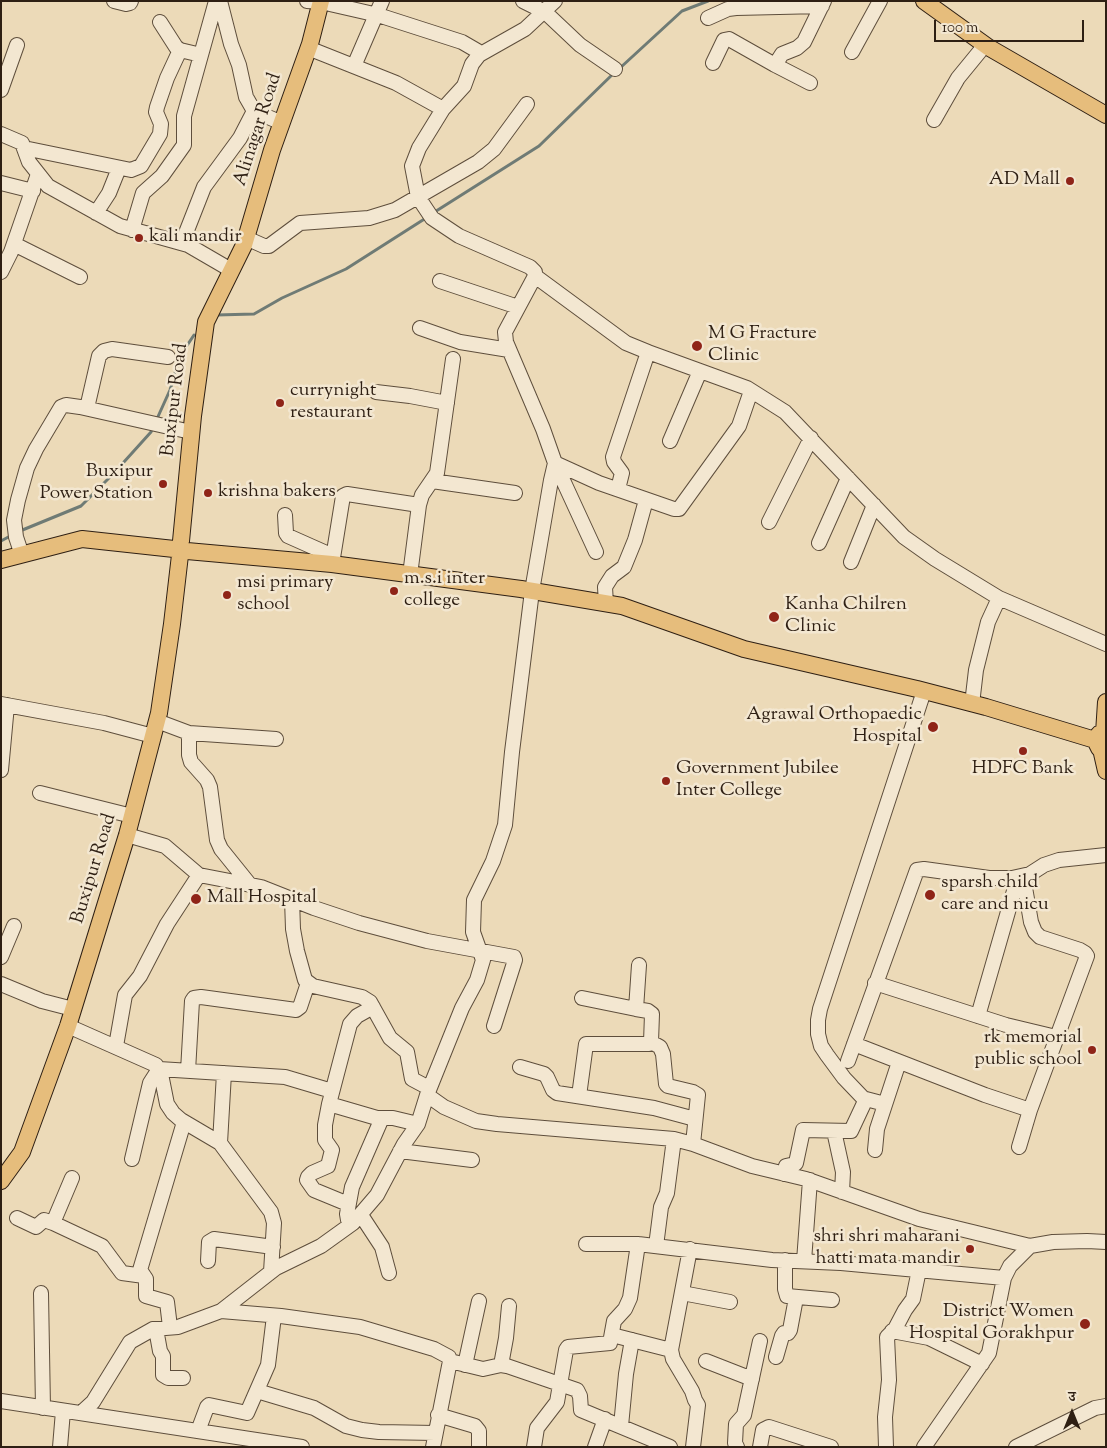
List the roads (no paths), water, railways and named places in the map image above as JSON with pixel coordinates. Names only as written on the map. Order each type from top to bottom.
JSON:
[{"type":"main road","points":[[924,1],[985,45],[1106,115]]},
{"type":"main road","name":"Alinagar Road","points":[[231,270],[246,238],[308,48],[316,2]]},
{"type":"main road","name":"Buxipur Road","points":[[4,1171],[22,1152],[68,1026],[127,835],[155,728],[172,624],[191,432],[206,322],[231,270]]},
{"type":"main road","points":[[13,557],[82,539],[180,549],[332,560],[410,575],[532,591],[622,606],[744,649],[924,691],[1102,740]]},
{"type":"main road","points":[[1106,702],[1102,740],[1106,771]]},
{"type":"street","points":[[114,1],[128,4],[131,1]]},
{"type":"street","points":[[132,230],[143,193],[162,176],[184,145],[184,116],[216,1]]},
{"type":"street","points":[[220,1],[231,44],[239,65],[246,97],[254,111],[282,123]]},
{"type":"street","points":[[354,66],[378,15],[382,1]]},
{"type":"street","points":[[523,1],[545,12],[580,45],[615,70]]},
{"type":"street","points":[[555,1],[526,29],[481,53],[472,64],[464,86],[443,109],[414,160],[413,175],[418,197],[430,215],[459,236],[530,267],[536,276],[626,343],[751,391],[784,412],[904,537],[935,560],[999,598],[1106,644]]},
{"type":"street","points":[[852,52],[880,1]]},
{"type":"street","points":[[316,2],[378,15],[462,42],[481,53]]},
{"type":"street","points":[[708,18],[728,9],[823,3],[804,42],[797,48],[782,54],[774,66]]},
{"type":"street","points":[[160,22],[174,45],[180,50],[201,55]]},
{"type":"street","points":[[713,63],[724,40],[729,39],[774,66],[810,83]]},
{"type":"street","points":[[1,90],[17,45]]},
{"type":"street","points":[[934,120],[958,78],[985,45]]},
{"type":"street","points":[[308,48],[407,88],[443,109]]},
{"type":"street","points":[[24,148],[131,170],[140,166],[160,134],[161,124],[156,107],[180,50]]},
{"type":"street","points":[[246,238],[264,246],[269,246],[300,223],[380,215],[395,210],[478,162],[494,150],[527,104]]},
{"type":"street","points":[[182,243],[204,187],[240,138],[254,111]]},
{"type":"street","points":[[1,134],[22,143],[29,162],[48,186],[120,226],[188,245],[231,270]]},
{"type":"street","points":[[96,213],[109,193],[119,168]]},
{"type":"street","points":[[1,272],[14,244],[38,174]]},
{"type":"street","points":[[1,183],[33,191]]},
{"type":"street","points":[[14,244],[80,277]]},
{"type":"street","points":[[536,276],[505,332],[506,342],[543,429],[555,464],[596,552]]},
{"type":"street","points":[[440,281],[518,307]]},
{"type":"street","points":[[420,328],[460,342],[509,350]]},
{"type":"street","points":[[87,408],[99,356],[104,351],[112,349],[168,356]]},
{"type":"street","points":[[618,490],[622,473],[614,462],[613,457],[648,352]]},
{"type":"street","points":[[410,575],[419,505],[422,495],[437,473],[454,359]]},
{"type":"street","points":[[670,441],[700,371]]},
{"type":"street","points":[[555,464],[618,490],[679,509],[739,426],[751,391]]},
{"type":"street","points":[[376,392],[447,403]]},
{"type":"street","points":[[1,567],[13,557],[16,536],[14,520],[27,468],[61,407],[66,405],[87,408],[191,432]]},
{"type":"street","points":[[769,522],[811,438]]},
{"type":"street","points":[[81,1413],[93,1402],[130,1342],[156,1329],[178,1326],[221,1311],[276,1268],[321,1246],[357,1219],[377,1195],[400,1151],[418,1124],[428,1091],[462,1008],[477,980],[483,960],[473,932],[474,900],[493,861],[505,825],[532,591],[550,480],[555,464]]},
{"type":"street","points":[[819,543],[848,478]]},
{"type":"street","points":[[432,482],[515,493]]},
{"type":"street","points":[[285,515],[288,536],[332,560],[343,496],[347,494],[419,505]]},
{"type":"street","points":[[606,604],[605,587],[612,576],[624,567],[635,540],[646,500]]},
{"type":"street","points":[[851,562],[874,505]]},
{"type":"street","points":[[972,704],[976,670],[988,622],[999,598]]},
{"type":"street","points":[[865,1100],[844,1078],[821,1046],[818,1034],[818,1020],[924,691]]},
{"type":"street","points":[[1,770],[4,704],[104,723],[189,733],[276,739]]},
{"type":"street","points":[[189,733],[191,762],[207,780],[210,787],[217,840],[221,848],[250,885]]},
{"type":"street","points":[[40,793],[132,816]]},
{"type":"street","points":[[127,835],[165,846],[199,875],[261,887],[358,923],[427,941],[514,957],[516,960],[494,1026]]},
{"type":"street","points":[[848,1061],[917,870],[924,869],[989,878],[1020,876],[1030,874],[1044,865],[1059,860],[1106,855]]},
{"type":"street","points":[[116,1046],[125,995],[140,976],[166,924],[199,875]]},
{"type":"street","points":[[978,1016],[1020,876]]},
{"type":"street","points":[[1019,1147],[1030,1110],[1087,956],[1080,950],[1040,937],[1035,932],[1020,876]]},
{"type":"street","points":[[292,899],[296,952],[302,975],[308,983],[367,999],[390,1038],[407,1052],[412,1079],[428,1091],[444,1107],[476,1121],[674,1139],[752,1166],[810,1180],[919,1219],[1030,1246],[1053,1242],[1087,1240],[1106,1242]]},
{"type":"street","points":[[1,957],[14,926]]},
{"type":"street","points":[[636,1009],[639,965]]},
{"type":"street","points":[[188,1071],[192,1001],[194,998],[201,997],[296,1010],[300,1006],[308,983]]},
{"type":"street","points":[[875,983],[1006,1025],[1056,1037]]},
{"type":"street","points":[[1,984],[36,999],[73,1009]]},
{"type":"street","points":[[582,998],[648,1011],[652,1014],[651,1042]]},
{"type":"street","points":[[348,1204],[314,1190],[308,1180],[310,1175],[328,1166],[332,1150],[325,1140],[325,1125],[330,1098],[350,1024],[357,1016],[373,1007]]},
{"type":"street","points":[[68,1026],[153,1062],[159,1069],[167,1104],[173,1113],[184,1122],[220,1143],[271,1212],[274,1223],[271,1272]]},
{"type":"street","points":[[579,1096],[586,1044],[649,1044],[651,1042]]},
{"type":"street","points":[[651,1042],[660,1047],[663,1054],[666,1084],[698,1095],[693,1144]]},
{"type":"street","points":[[854,1044],[985,1095],[1030,1110]]},
{"type":"street","points":[[875,1150],[877,1129],[899,1062]]},
{"type":"street","points":[[520,1066],[544,1074],[556,1093],[654,1108],[695,1119]]},
{"type":"street","points":[[159,1069],[285,1077],[330,1098],[382,1118],[393,1118],[418,1124]]},
{"type":"street","points":[[132,1159],[150,1083],[159,1069]]},
{"type":"street","points":[[220,1143],[224,1073]]},
{"type":"street","points":[[865,1100],[869,1099],[884,1104]]},
{"type":"street","points":[[784,1174],[786,1166],[796,1163],[803,1130],[849,1131],[853,1129],[865,1100]]},
{"type":"street","points":[[382,1118],[352,1188],[347,1218],[357,1219],[382,1246],[389,1273]]},
{"type":"street","points":[[170,1327],[167,1302],[146,1296],[146,1280],[140,1270],[184,1122]]},
{"type":"street","points":[[834,1131],[843,1172],[842,1192]]},
{"type":"street","points":[[656,1246],[662,1207],[667,1193],[674,1139]]},
{"type":"street","points":[[400,1151],[472,1160]]},
{"type":"street","points":[[53,1223],[72,1178]]},
{"type":"street","points":[[804,1262],[810,1180]]},
{"type":"street","points":[[17,1218],[36,1227],[44,1220],[99,1244],[122,1273],[144,1276]]},
{"type":"street","points":[[208,1261],[209,1242],[214,1239],[273,1247]]},
{"type":"street","points":[[586,1244],[638,1244],[804,1262],[1004,1278]]},
{"type":"street","points":[[534,1447],[537,1428],[556,1406],[568,1347],[610,1343],[614,1321],[628,1305],[630,1298],[638,1244]]},
{"type":"street","points":[[924,1447],[989,1353],[1004,1278],[1010,1266],[1030,1246]]},
{"type":"street","points":[[690,1249],[671,1350],[673,1359],[692,1390],[698,1405],[693,1447]]},
{"type":"street","points":[[785,1260],[785,1293],[790,1297],[796,1298],[832,1300]]},
{"type":"street","points":[[886,1447],[884,1417],[890,1380],[887,1340],[889,1334],[913,1299],[919,1270]]},
{"type":"street","points":[[41,1293],[43,1408]]},
{"type":"street","points":[[682,1293],[730,1302]]},
{"type":"street","points":[[776,1358],[782,1336],[790,1330],[796,1298]]},
{"type":"street","points":[[465,1365],[479,1301]]},
{"type":"street","points":[[501,1365],[509,1306]]},
{"type":"street","points":[[221,1311],[360,1327],[434,1349],[446,1354],[450,1361],[434,1440],[346,1426],[314,1408],[257,1391]]},
{"type":"street","points":[[198,1431],[209,1405],[247,1413],[268,1365],[274,1316]]},
{"type":"street","points":[[156,1329],[160,1351],[163,1356],[163,1375],[168,1378],[183,1378]]},
{"type":"street","points":[[892,1331],[929,1338],[982,1364]]},
{"type":"street","points":[[612,1335],[671,1350]]},
{"type":"street","points":[[621,1426],[626,1374],[632,1340]]},
{"type":"street","points":[[737,1447],[735,1443],[736,1424],[744,1415],[760,1342]]},
{"type":"street","points":[[450,1361],[483,1369],[501,1365],[561,1384],[579,1392],[581,1410],[670,1447]]},
{"type":"street","points":[[706,1361],[752,1379]]},
{"type":"street","points":[[1,1401],[302,1447]]},
{"type":"street","points":[[1016,1447],[1095,1408],[1106,1406]]},
{"type":"street","points":[[60,1447],[63,1410]]},
{"type":"street","points":[[438,1415],[475,1426],[479,1431],[479,1447]]},
{"type":"street","points":[[594,1447],[605,1419]]},
{"type":"street","points":[[760,1447],[763,1430],[769,1427],[831,1447]]},
{"type":"waterway","points":[[620,68],[682,11],[708,1]]},
{"type":"waterway","points":[[433,213],[539,146],[615,72]]},
{"type":"waterway","points":[[216,315],[254,314],[282,298],[346,269],[426,218]]},
{"type":"waterway","points":[[156,421],[170,390],[180,356],[194,335]]},
{"type":"waterway","points":[[20,531],[81,506],[114,473],[151,432],[153,427]]},
{"type":"waterway","points":[[1,541],[12,535]]},
{"type":"place","name":"AD Mall","points":[[1070,181]]},
{"type":"place","name":"kali mandir","points":[[139,238]]},
{"type":"place","name":"M G Fracture Clinic","points":[[697,346]]},
{"type":"place","name":"currynight restaurant","points":[[280,403]]},
{"type":"place","name":"Buxipur Power Station","points":[[163,484]]},
{"type":"place","name":"krishna bakers","points":[[208,493]]},
{"type":"place","name":"m.s.i inter college","points":[[394,591]]},
{"type":"place","name":"msi primary school","points":[[227,595]]},
{"type":"place","name":"Kanha Chilren Clinic","points":[[774,617]]},
{"type":"place","name":"Agrawal Orthopaedic Hospital","points":[[933,727]]},
{"type":"place","name":"HDFC Bank","points":[[1023,751]]},
{"type":"place","name":"Government Jubilee Inter College","points":[[666,781]]},
{"type":"place","name":"sparsh child care and nicu","points":[[930,895]]},
{"type":"place","name":"Mall Hospital","points":[[196,899]]},
{"type":"place","name":"rk memorial public school","points":[[1092,1050]]},
{"type":"place","name":"shri shri maharani hatti mata mandir","points":[[970,1249]]},
{"type":"place","name":"District Women Hospital Gorakhpur","points":[[1085,1324]]}]
